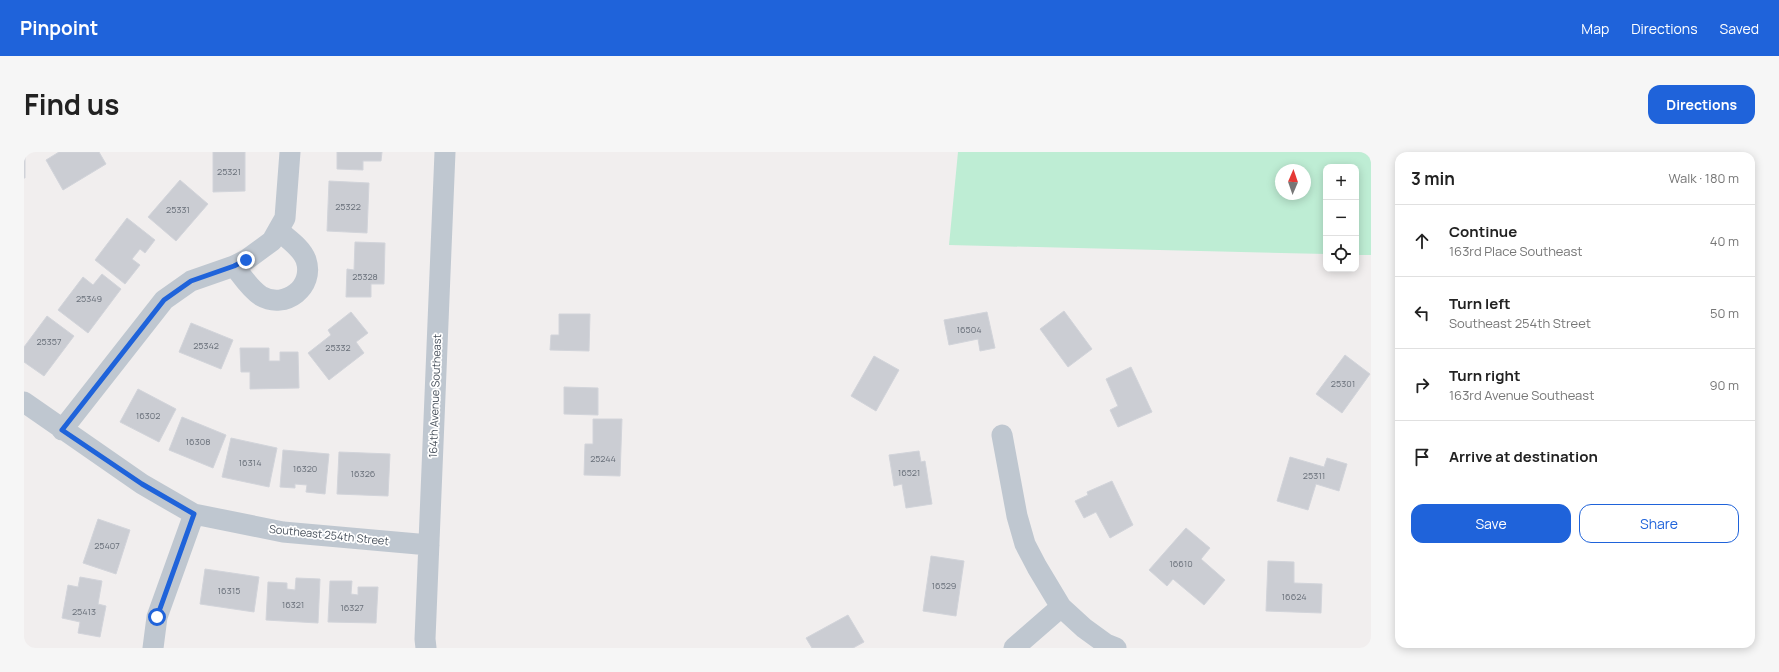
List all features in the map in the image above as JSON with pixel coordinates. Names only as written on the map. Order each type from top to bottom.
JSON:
[{"type":"street","points":[[62,430],[164,300],[191,281],[234,266],[260,252],[272,241],[285,218],[290,152]]},
{"type":"street","name":"164th Avenue Southeast","points":[[425,645],[445,152]]},
{"type":"street","points":[[234,266],[261,296],[269,300],[288,299],[296,294],[303,287],[307,278],[308,269],[306,259],[301,251],[279,231]]},
{"type":"street","name":"Southeast 254th Street","points":[[24,402],[62,430],[142,484],[194,514],[283,532],[429,545]]},
{"type":"street","points":[[1002,435],[1017,516],[1025,544],[1061,607],[1084,628],[1106,644],[1116,648]]},
{"type":"street","points":[[153,648],[157,617],[194,514]]},
{"type":"street","points":[[1014,648],[1061,607]]},
{"type":"green space","points":[[958,152],[1371,152],[1371,255],[1359,255],[1359,164],[1323,164],[1323,254],[949,245]]},
{"type":"building","points":[[25,152],[25,178],[24,178]]},
{"type":"building","points":[[59,152],[99,152],[106,164],[63,190],[46,160]]},
{"type":"building","points":[[213,152],[245,152],[245,191],[213,192]]},
{"type":"building","points":[[337,152],[382,152],[381,161],[363,161],[363,170],[337,169]]},
{"type":"building","points":[[180,180],[208,204],[176,241],[148,217]]},
{"type":"building","points":[[329,181],[369,183],[367,233],[327,231]]},
{"type":"building","points":[[127,218],[155,240],[145,253],[140,249],[132,259],[140,265],[125,284],[95,260]]},
{"type":"building","points":[[355,242],[385,243],[384,284],[371,284],[371,297],[346,297],[347,269],[354,270]]},
{"type":"building","points":[[102,274],[121,289],[88,333],[58,310],[83,277],[93,285]]},
{"type":"building","points":[[1064,311],[1092,349],[1068,367],[1040,329]]},
{"type":"building","points":[[351,312],[368,333],[356,342],[364,353],[329,380],[308,353],[331,335],[328,330]]},
{"type":"building","points":[[987,312],[995,348],[980,351],[978,339],[949,345],[944,320]]},
{"type":"building","points":[[559,314],[590,314],[589,351],[550,350],[551,335],[559,335]]},
{"type":"building","points":[[47,316],[74,336],[44,376],[24,362],[24,347]]},
{"type":"building","points":[[191,323],[233,340],[221,369],[179,352]]},
{"type":"building","points":[[240,348],[269,348],[269,361],[280,361],[280,352],[298,352],[299,388],[250,389],[250,372],[241,372]]},
{"type":"building","points":[[1345,355],[1370,374],[1342,413],[1316,394]]},
{"type":"building","points":[[874,356],[899,370],[876,411],[851,396]]},
{"type":"building","points":[[1131,367],[1152,412],[1118,427],[1110,410],[1118,406],[1106,379]]},
{"type":"building","points":[[564,387],[598,388],[598,415],[564,414]]},
{"type":"building","points":[[138,389],[176,409],[159,442],[120,422]]},
{"type":"building","points":[[182,417],[226,435],[213,468],[169,450]]},
{"type":"building","points":[[593,419],[622,419],[620,476],[584,475],[585,444],[593,444]]},
{"type":"building","points":[[231,438],[277,448],[269,487],[222,477]]},
{"type":"building","points":[[283,450],[329,454],[325,494],[306,492],[307,485],[295,484],[295,488],[280,487]]},
{"type":"building","points":[[919,451],[921,462],[925,461],[932,504],[906,508],[902,484],[894,486],[889,455]]},
{"type":"building","points":[[339,452],[390,454],[388,496],[337,494]]},
{"type":"building","points":[[1290,457],[1324,467],[1327,458],[1347,464],[1339,491],[1316,484],[1308,510],[1277,501]]},
{"type":"building","points":[[1112,481],[1133,525],[1110,538],[1096,512],[1084,518],[1075,501],[1088,495],[1087,492]]},
{"type":"building","points":[[98,519],[130,530],[116,574],[83,563]]},
{"type":"building","points":[[1186,528],[1210,548],[1201,559],[1225,580],[1204,605],[1173,579],[1167,586],[1149,570]]},
{"type":"building","points":[[931,556],[964,561],[956,616],[923,611]]},
{"type":"building","points":[[1268,561],[1294,562],[1294,583],[1322,584],[1321,613],[1266,611]]},
{"type":"building","points":[[205,569],[259,577],[254,612],[200,604]]},
{"type":"building","points":[[80,577],[102,581],[98,604],[106,606],[100,637],[78,633],[80,622],[62,618],[68,585],[78,587]]},
{"type":"building","points":[[296,578],[320,579],[318,623],[266,620],[268,582],[287,583],[287,589],[295,590]]},
{"type":"building","points":[[330,581],[352,581],[351,594],[358,595],[358,587],[378,587],[376,623],[328,622]]},
{"type":"building","points":[[848,615],[864,642],[853,648],[812,648],[806,638]]},
{"type":"route","points":[[157,617],[194,514],[142,484],[62,430],[164,300],[191,281],[234,266],[246,260]]}]
